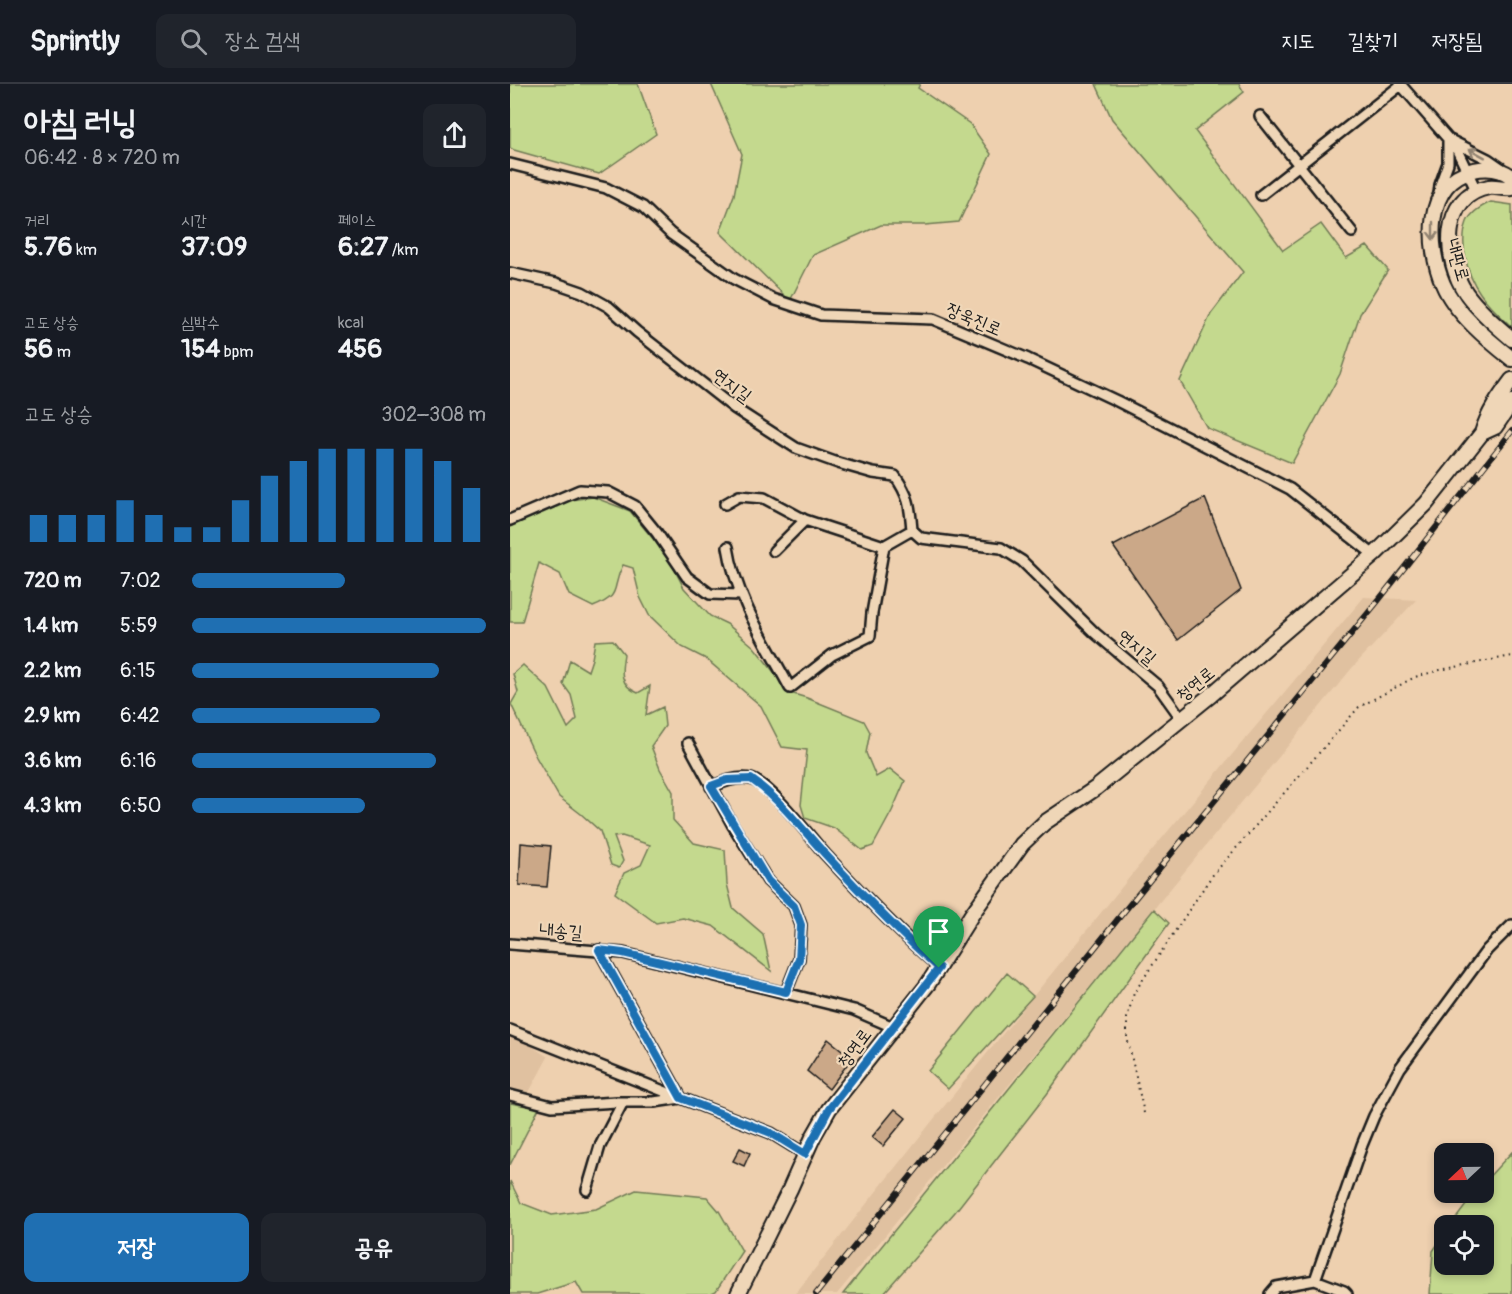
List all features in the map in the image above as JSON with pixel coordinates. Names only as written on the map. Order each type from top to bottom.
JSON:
[{"type":"main road","points":[[1467,171],[1484,167],[1508,174]]},
{"type":"main road","name":"내판로","points":[[1467,171],[1448,184],[1438,200],[1432,226],[1434,255],[1443,286],[1488,340],[1512,359]]},
{"type":"main road","points":[[1477,192],[1490,186],[1512,188]]},
{"type":"main road","name":"내판로","points":[[1477,192],[1458,207],[1450,226],[1450,248],[1456,274],[1466,293],[1483,314],[1512,339]]},
{"type":"main road","name":"청연로","points":[[738,1294],[829,1109],[939,968],[972,914],[1022,844],[1044,823],[1096,788],[1210,695],[1374,555],[1426,504],[1482,433],[1500,396],[1512,380]]},
{"type":"main road","name":"청연로","points":[[1482,433],[1495,427],[1512,402]]},
{"type":"street","points":[[1261,195],[1400,85],[1456,148],[1477,192]]},
{"type":"street","points":[[1260,116],[1352,232]]},
{"type":"street","points":[[1448,139],[1488,159],[1508,174]]},
{"type":"street","points":[[1438,200],[1440,185],[1448,163],[1448,139]]},
{"type":"street","name":"장욱진로","points":[[510,164],[606,188],[643,207],[671,234],[734,279],[773,299],[821,315],[933,319],[1028,359],[1126,405],[1290,489],[1374,555]]},
{"type":"street","name":"연지길","points":[[510,273],[556,283],[582,292],[609,307],[637,332],[734,408],[796,448],[837,463],[873,473],[895,476],[906,492],[911,510],[912,530],[921,538],[1001,548],[1022,561],[1095,633],[1158,686],[1181,718]]},
{"type":"street","points":[[510,519],[580,490],[608,492],[635,506],[687,577],[710,594],[741,595]]},
{"type":"street","points":[[725,504],[739,496],[764,498],[805,520],[884,546],[912,530]]},
{"type":"street","points":[[774,551],[805,520]]},
{"type":"street","points":[[728,547],[732,570],[741,595],[790,688],[832,654],[870,636],[884,546]]},
{"type":"street","points":[[688,743],[768,881],[794,906],[801,925],[799,959],[786,992]]},
{"type":"street","points":[[711,786],[727,780],[751,779],[770,792],[907,940],[939,968]]},
{"type":"street","points":[[1316,1280],[1362,1145],[1374,1116],[1400,1068],[1487,950],[1512,925]]},
{"type":"street","name":"내송길","points":[[510,944],[623,953],[854,1010],[892,1027]]},
{"type":"street","points":[[599,950],[681,1098]]},
{"type":"street","points":[[510,1030],[771,1133],[805,1154]]},
{"type":"street","points":[[510,1095],[552,1106],[654,1102],[681,1098]]},
{"type":"street","points":[[587,1190],[600,1146],[623,1102]]},
{"type":"street","points":[[1270,1294],[1276,1287],[1316,1280],[1347,1294]]},
{"type":"path","points":[[1144,1113],[1127,1037],[1126,1018],[1134,993],[1210,877],[1359,707],[1414,677],[1512,656]]},
{"type":"shaded area","points":[[1364,597],[1416,600],[1352,668],[837,1294],[795,1294],[1138,867]]},
{"type":"shaded area","points":[[510,1032],[548,1057],[527,1096],[510,1091]]},
{"type":"green space","points":[[510,84],[638,84],[656,134],[599,174],[514,150],[510,148]]},
{"type":"green space","points":[[711,84],[920,84],[918,88],[970,124],[991,154],[959,222],[881,225],[813,255],[790,301],[720,232],[734,195],[742,154]]},
{"type":"green space","points":[[1096,84],[1239,84],[1244,92],[1195,131],[1283,250],[1321,224],[1346,258],[1367,246],[1388,270],[1360,314],[1340,374],[1292,463],[1207,428],[1180,381],[1211,314],[1243,272],[1112,119]]},
{"type":"green space","points":[[1491,202],[1512,205],[1512,327],[1491,307],[1475,286],[1464,249],[1465,231],[1469,218],[1474,212]]},
{"type":"green space","points":[[593,497],[630,511],[668,557],[684,588],[710,616],[727,624],[754,647],[787,692],[864,721],[870,732],[866,753],[876,777],[890,769],[905,781],[873,846],[862,850],[834,828],[805,818],[801,805],[807,750],[782,747],[761,706],[706,659],[682,647],[649,615],[640,597],[633,568],[623,565],[613,594],[593,607],[569,595],[560,574],[539,563],[522,622],[510,622],[510,527],[548,503]]},
{"type":"green space","points":[[613,640],[624,654],[622,672],[627,686],[638,693],[650,686],[646,715],[663,707],[665,726],[651,746],[660,769],[673,792],[673,820],[694,843],[725,850],[727,884],[733,908],[763,934],[771,971],[713,926],[683,918],[656,923],[615,893],[624,873],[641,865],[650,845],[622,836],[614,837],[623,861],[619,868],[611,865],[600,831],[559,797],[536,757],[511,704],[518,692],[513,674],[523,665],[548,688],[568,728],[577,719],[571,695],[563,684],[570,660],[588,671],[595,641]]},
{"type":"green space","points":[[1154,909],[1169,923],[1047,1094],[955,1212],[883,1294],[843,1294]]},
{"type":"green space","points":[[1007,973],[1033,996],[948,1089],[928,1071]]},
{"type":"green space","points":[[510,1103],[539,1108],[510,1165]]},
{"type":"green space","points":[[1512,1152],[1512,1294],[1430,1294],[1434,1250],[1434,1275],[1494,1275],[1494,1215],[1458,1215],[1468,1203],[1494,1203],[1494,1171]]},
{"type":"green space","points":[[510,1181],[521,1203],[552,1215],[596,1209],[636,1190],[707,1197],[719,1211],[742,1251],[716,1291],[710,1294],[583,1294],[576,1282],[537,1294],[510,1294]]},
{"type":"building","points":[[1205,498],[1241,590],[1178,640],[1113,546]]},
{"type":"building","points":[[521,843],[551,846],[547,887],[519,885]]},
{"type":"building","points":[[828,1039],[852,1058],[829,1089],[807,1071]]},
{"type":"building","points":[[895,1109],[906,1118],[883,1146],[872,1137]]},
{"type":"building","points":[[740,1148],[750,1153],[744,1166],[733,1161]]},
{"type":"railway","points":[[816,1294],[1378,601],[1512,431]]},
{"type":"route","points":[[751,779],[770,792],[907,940],[939,968],[829,1109],[805,1154],[771,1133],[681,1098],[599,950],[623,953],[786,992],[799,959],[801,925],[794,906],[768,881],[711,786],[727,780],[751,779]]}]
